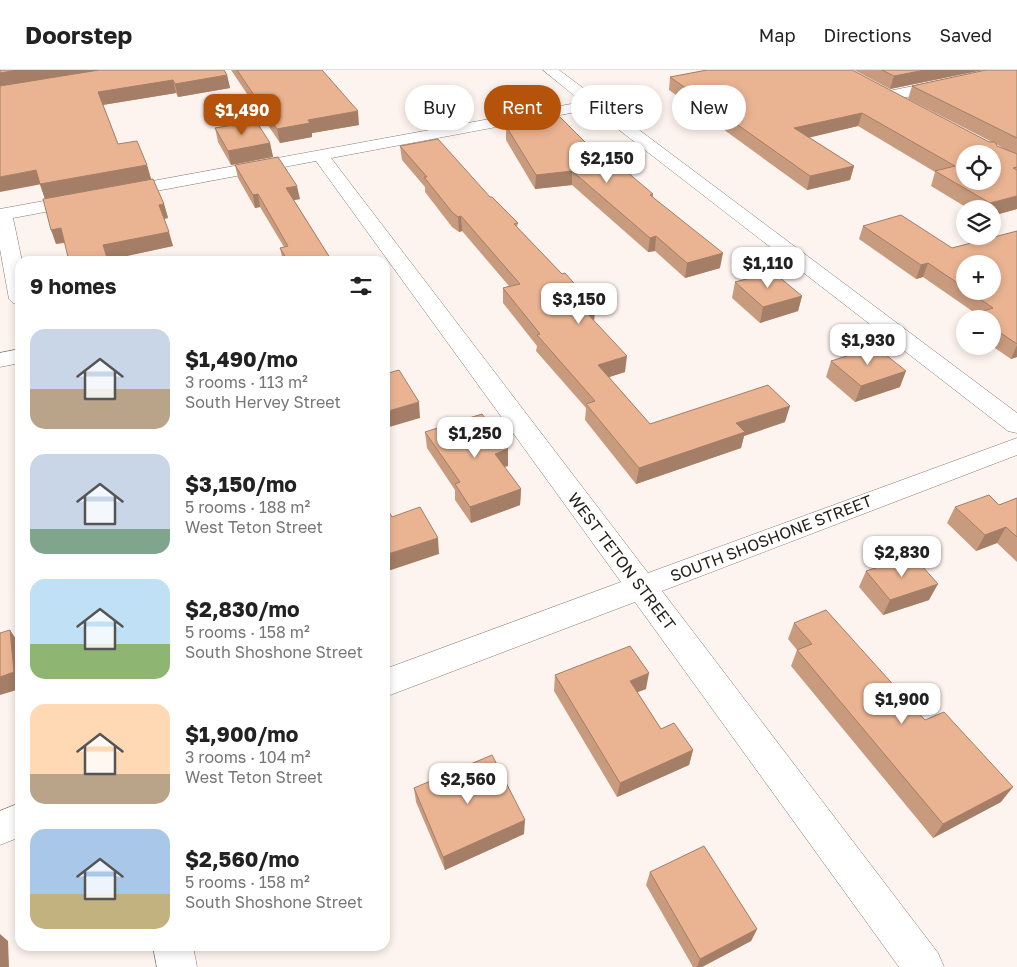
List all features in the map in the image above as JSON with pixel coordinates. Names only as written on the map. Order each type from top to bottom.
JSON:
[{"type":"street","points":[[550,70],[571,86]]},
{"type":"street","points":[[889,96],[1013,70]]},
{"type":"street","points":[[872,88],[906,105]]},
{"type":"street","points":[[15,276],[2,215],[571,108]]},
{"type":"street","points":[[629,130],[1017,425]]},
{"type":"street","name":"WEST TETON STREET","points":[[320,155],[924,967]]},
{"type":"street","points":[[0,360],[15,357]]},
{"type":"street","name":"SOUTH SHOSHONE STREET","points":[[390,681],[1017,446]]},
{"type":"street","points":[[0,828],[15,822]]},
{"type":"street","points":[[174,951],[177,967]]},
{"type":"building","points":[[0,70],[18,70],[0,73]]},
{"type":"building","points":[[99,70],[224,70],[227,75],[175,84],[173,80],[98,92],[118,144],[137,141],[147,165],[40,184],[36,170],[0,177],[0,86]]},
{"type":"building","points":[[237,70],[322,70],[358,111],[308,120],[310,123],[277,129]]},
{"type":"building","points":[[707,70],[852,70],[989,142],[995,142],[996,145],[956,145],[956,183],[935,171],[955,166],[862,113],[794,128],[854,166],[810,176],[745,130],[746,85],[681,85],[670,77]]},
{"type":"building","points":[[882,70],[925,70],[894,76]]},
{"type":"building","points":[[986,70],[1017,70],[1017,138],[912,86]]},
{"type":"building","points":[[561,118],[611,168],[620,166],[653,194],[650,195],[723,253],[687,263],[656,236],[650,238],[572,171],[536,175],[508,130],[561,130]]},
{"type":"building","points":[[256,121],[270,143],[228,151],[215,128]]},
{"type":"building","points":[[438,139],[490,197],[518,223],[514,224],[562,274],[565,273],[595,307],[584,310],[627,356],[598,365],[650,424],[768,385],[790,406],[736,423],[745,432],[639,468],[586,404],[595,401],[537,335],[540,334],[503,288],[520,284],[461,216],[458,217],[452,212],[424,177],[427,177],[400,146]]},
{"type":"building","points":[[1001,148],[1017,154],[1017,167],[1013,168],[1017,170],[1017,196],[1001,200],[985,200],[968,190],[1001,190]]},
{"type":"building","points":[[278,157],[297,186],[286,188],[329,256],[285,256],[280,248],[288,246],[258,194],[253,195],[235,165]]},
{"type":"building","points":[[153,179],[164,204],[159,205],[169,232],[103,245],[106,256],[68,256],[61,228],[51,230],[43,199]]},
{"type":"building","points":[[901,215],[952,248],[963,245],[1001,245],[1001,235],[1017,231],[1017,344],[1001,333],[1001,310],[986,310],[993,308],[982,300],[1001,300],[1001,255],[956,255],[956,282],[928,263],[921,265],[863,226]]},
{"type":"building","points":[[773,272],[802,296],[763,307],[735,282]]},
{"type":"building","points":[[876,347],[906,371],[861,386],[831,361]]},
{"type":"building","points":[[399,370],[419,402],[390,411],[390,373]]},
{"type":"building","points":[[482,414],[508,449],[495,454],[521,489],[470,507],[455,484],[460,482],[425,432]]},
{"type":"building","points":[[989,495],[999,505],[1017,498],[1017,537],[1006,527],[985,535],[955,507]]},
{"type":"building","points":[[420,507],[438,538],[390,553],[390,514],[392,517]]},
{"type":"building","points":[[913,556],[938,584],[890,600],[866,571]]},
{"type":"building","points":[[826,610],[925,720],[944,712],[1013,787],[943,824],[797,650],[812,644],[794,623]]},
{"type":"building","points":[[10,630],[14,672],[0,677],[0,633]]},
{"type":"building","points":[[630,646],[649,673],[630,681],[661,729],[674,723],[693,750],[620,783],[555,675]]},
{"type":"building","points":[[492,755],[525,820],[443,857],[414,788]]},
{"type":"building","points":[[704,846],[757,929],[700,959],[650,872]]}]
